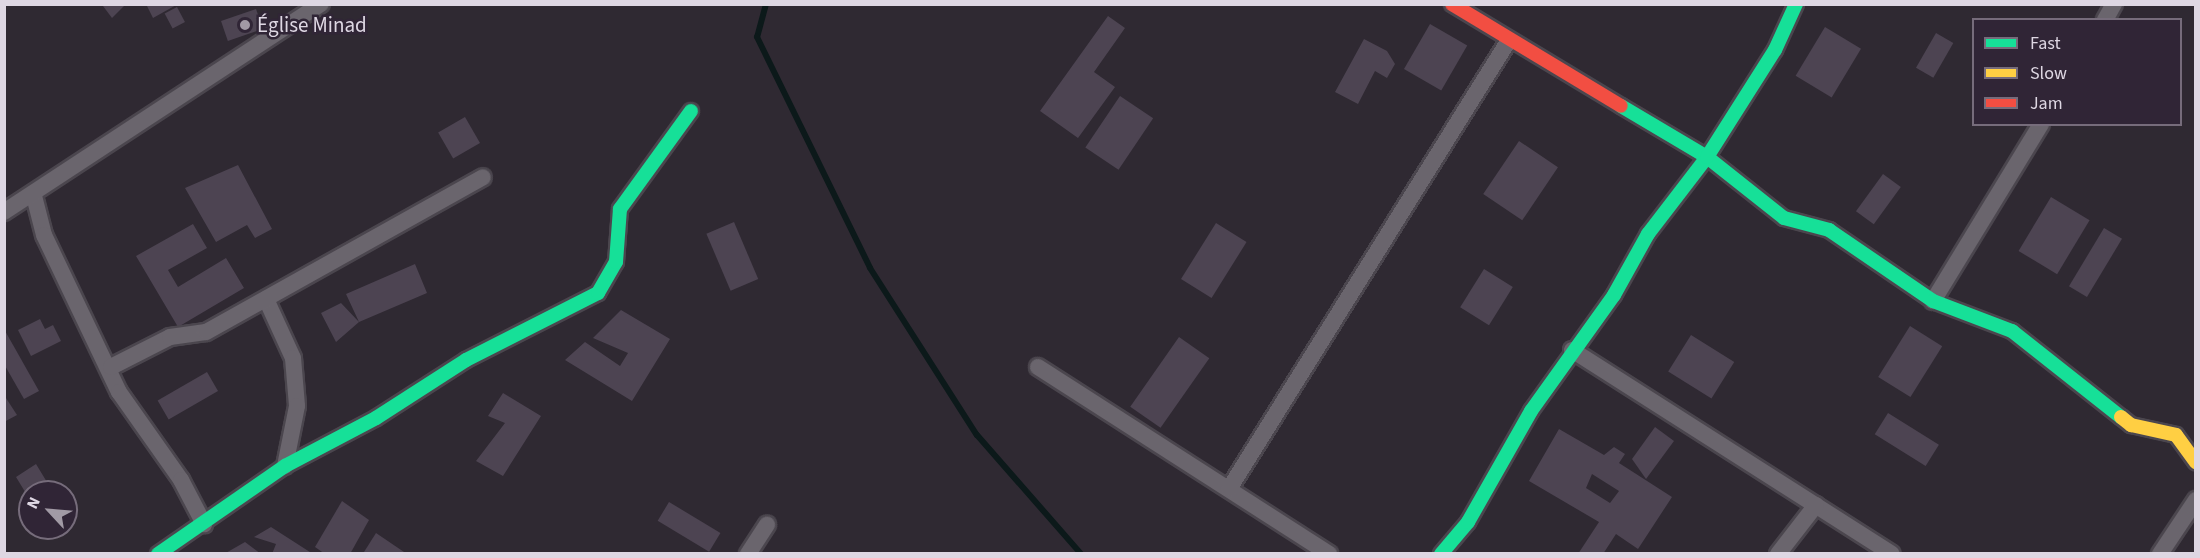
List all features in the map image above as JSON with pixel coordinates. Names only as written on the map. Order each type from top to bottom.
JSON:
[{"type":"street","points":[[4,212],[34,196],[321,4]]},
{"type":"street","points":[[1452,4],[1707,157],[1784,218],[1829,230],[1933,301],[2012,331],[2131,425],[2176,435],[2196,462]]},
{"type":"street","points":[[1441,554],[1468,522],[1572,350],[1614,295],[1648,234],[1707,157],[1775,50],[1796,4]]},
{"type":"street","points":[[2106,18],[2114,4]]},
{"type":"street","points":[[1228,489],[1509,40]]},
{"type":"street","points":[[158,554],[285,466],[376,418],[466,360],[598,293],[616,262],[620,209],[638,177],[691,111]]},
{"type":"street","points":[[1933,301],[2040,126]]},
{"type":"street","points":[[111,367],[170,337],[206,332],[483,177]]},
{"type":"street","points":[[34,196],[44,236],[111,367],[132,416],[181,480],[204,524]]},
{"type":"street","points":[[266,299],[293,358],[297,406],[285,466]]},
{"type":"street","points":[[1572,350],[1892,554]]},
{"type":"street","points":[[1038,367],[1329,554]]},
{"type":"street","points":[[2160,554],[2196,500]]},
{"type":"street","points":[[1778,554],[1816,506]]},
{"type":"street","points":[[752,552],[767,525]]},
{"type":"building","points":[[146,4],[178,4],[153,18]]},
{"type":"building","points":[[105,5],[125,5],[112,18],[103,6]]},
{"type":"building","points":[[177,7],[185,22],[173,29],[165,14]]},
{"type":"building","points":[[256,9],[263,29],[228,41],[221,21]]},
{"type":"building","points":[[1108,16],[1125,28],[1094,72],[1115,87],[1078,138],[1040,111]]},
{"type":"building","points":[[1430,24],[1467,46],[1441,91],[1404,69]]},
{"type":"building","points":[[1825,27],[1861,49],[1832,97],[1796,76]]},
{"type":"building","points":[[1936,33],[1953,43],[1933,78],[1916,68]]},
{"type":"building","points":[[1364,39],[1387,51],[1395,64],[1387,78],[1375,71],[1358,104],[1335,92]]},
{"type":"building","points":[[1120,96],[1153,118],[1118,170],[1085,147]]},
{"type":"building","points":[[465,117],[480,143],[453,158],[438,132]]},
{"type":"building","points":[[1519,141],[1558,167],[1522,220],[1483,194]]},
{"type":"building","points":[[238,165],[272,229],[255,238],[247,225],[216,242],[185,188]]},
{"type":"building","points":[[1883,174],[1901,187],[1874,224],[1856,211]]},
{"type":"building","points":[[2051,197],[2090,220],[2057,274],[2019,251]]},
{"type":"building","points":[[734,222],[758,279],[731,291],[706,234]]},
{"type":"building","points":[[1216,223],[1247,242],[1212,298],[1181,279]]},
{"type":"building","points":[[193,224],[207,248],[168,270],[178,287],[226,258],[244,288],[178,327],[136,256]]},
{"type":"building","points":[[2104,228],[2122,239],[2087,297],[2069,286]]},
{"type":"building","points":[[415,264],[427,293],[359,322],[346,294]]},
{"type":"building","points":[[1484,269],[1513,287],[1489,325],[1460,307]]},
{"type":"building","points":[[341,303],[359,322],[336,342],[321,313]]},
{"type":"building","points":[[621,310],[670,339],[632,401],[565,360],[585,342],[620,366],[628,353],[593,338]]},
{"type":"building","points":[[40,319],[45,329],[53,325],[61,341],[31,356],[18,330]]},
{"type":"building","points":[[1910,326],[1942,346],[1910,397],[1878,377]]},
{"type":"building","points":[[4,329],[39,391],[24,399],[4,364]]},
{"type":"building","points":[[1691,335],[1734,362],[1711,398],[1668,371]]},
{"type":"building","points":[[1179,337],[1209,358],[1161,428],[1130,407]]},
{"type":"building","points":[[207,372],[218,391],[169,420],[158,401]]},
{"type":"building","points":[[503,393],[541,416],[503,476],[476,461],[505,423],[488,416]]},
{"type":"building","points":[[4,395],[17,415],[4,422]]},
{"type":"building","points":[[1888,413],[1939,445],[1926,466],[1875,434]]},
{"type":"building","points":[[1655,427],[1674,441],[1646,479],[1632,459]]},
{"type":"building","points":[[1559,429],[1604,455],[1614,447],[1625,454],[1619,463],[1672,497],[1638,549],[1616,534],[1603,554],[1578,554],[1599,522],[1529,481]],"holes":[[[1592,474],[1619,491],[1610,503],[1586,488]]]},
{"type":"building","points":[[36,464],[46,480],[18,480],[16,477]]},
{"type":"building","points":[[342,501],[369,520],[350,554],[325,554],[315,547]]},
{"type":"building","points":[[669,502],[720,533],[709,552],[658,521]]},
{"type":"building","points":[[271,527],[313,554],[272,554],[276,544],[254,537]]},
{"type":"building","points":[[376,533],[407,554],[364,552]]},
{"type":"building","points":[[245,542],[261,554],[224,554]]},
{"type":"waterway","points":[[766,4],[757,37],[870,268],[977,435],[1081,554]]},
{"type":"traffic: fast","points":[[1441,554],[1468,522],[1531,411],[1614,295],[1648,234],[1707,157],[1775,50],[1796,4]]},
{"type":"traffic: fast","points":[[1621,106],[1707,157],[1784,218],[1829,230],[1933,301],[2012,331],[2121,417]]},
{"type":"traffic: fast","points":[[158,554],[285,466],[376,418],[466,360],[598,293],[616,262],[620,209],[691,111]]},
{"type":"traffic: slow","points":[[2121,417],[2131,425],[2176,435],[2196,463]]},
{"type":"traffic: jam","points":[[1452,4],[1621,106]]},
{"type":"place","name":"Église Minad","points":[[245,25]]}]
